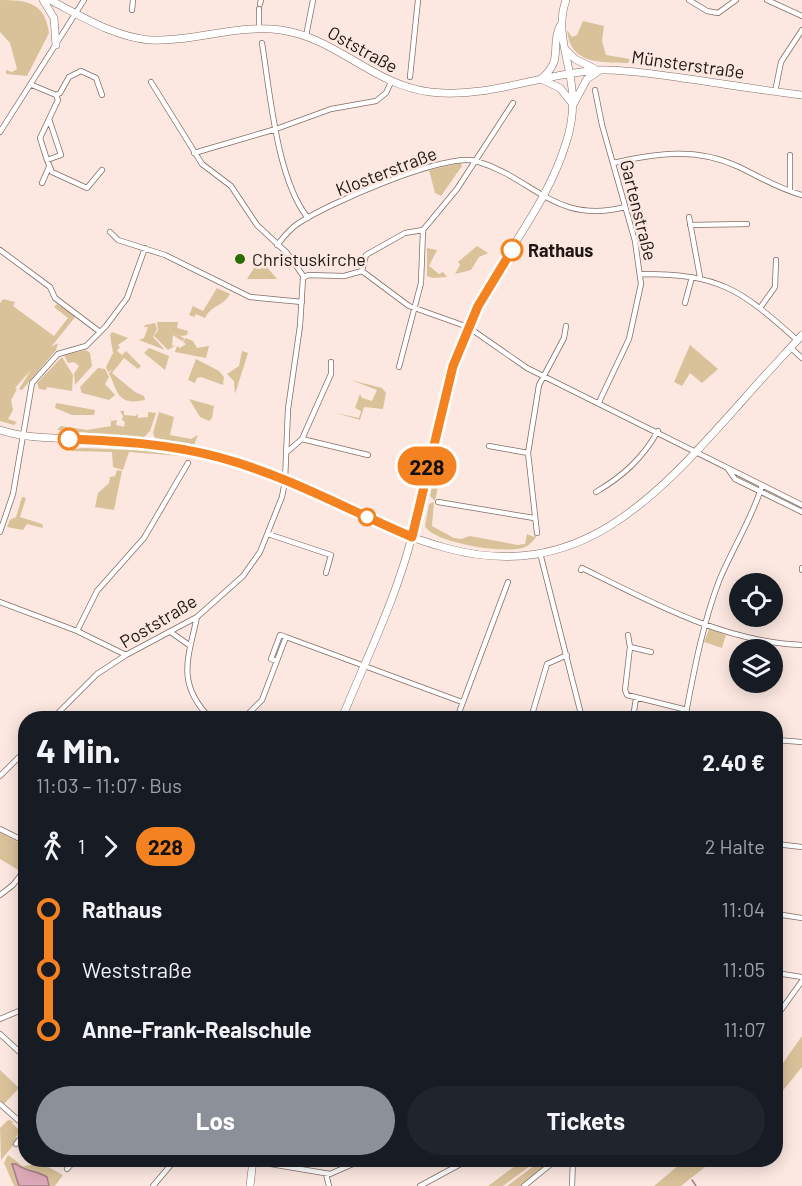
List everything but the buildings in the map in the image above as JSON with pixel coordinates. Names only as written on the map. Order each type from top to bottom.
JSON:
[{"type":"main road","points":[[43,0],[54,18],[56,45]]},
{"type":"main road","name":"Oststraße","points":[[50,0],[117,32],[148,39],[259,29],[306,36],[330,46],[391,82],[418,90],[461,93],[569,73]]},
{"type":"main road","points":[[566,0],[561,24],[556,34],[554,65],[541,79],[560,88],[573,105]]},
{"type":"main road","points":[[561,24],[573,105]]},
{"type":"main road","points":[[563,47],[579,62],[601,70]]},
{"type":"main road","points":[[345,711],[412,537],[453,366],[468,327],[494,278],[545,196],[566,143],[573,105],[583,85],[601,70]]},
{"type":"main road","name":"Münsterstraße","points":[[569,73],[601,70],[638,72],[802,95]]},
{"type":"main road","points":[[0,430],[23,435],[180,449],[219,457],[285,480],[412,537],[445,548],[509,557],[540,553],[584,540],[614,524],[656,493],[698,453],[800,338]]},
{"type":"main road","points":[[250,1186],[251,1167]]},
{"type":"street","points":[[0,132],[84,0]]},
{"type":"street","points":[[132,10],[133,0]]},
{"type":"street","points":[[306,36],[312,0]]},
{"type":"street","points":[[410,78],[418,0]]},
{"type":"street","points":[[689,0],[697,2],[707,11],[718,13],[736,0]]},
{"type":"street","points":[[767,0],[802,16]]},
{"type":"street","points":[[259,29],[260,4]]},
{"type":"street","points":[[775,92],[781,63],[802,30]]},
{"type":"street","points":[[262,43],[276,129],[295,199],[308,218]]},
{"type":"street","points":[[102,94],[96,78],[81,71],[70,77],[57,97],[40,138],[52,172],[87,188],[102,170]]},
{"type":"street","points":[[151,82],[202,164],[231,186],[257,225],[306,276],[344,276],[362,271]]},
{"type":"street","points":[[194,153],[276,129],[331,109],[382,99],[391,82]]},
{"type":"street","points":[[32,84],[57,97]]},
{"type":"street","name":"Gartenstraße","points":[[595,90],[596,110],[635,241],[640,274],[640,295],[634,325],[599,402]]},
{"type":"street","points":[[57,97],[60,107]]},
{"type":"street","points":[[399,367],[421,283],[423,230],[476,161],[513,103]]},
{"type":"street","points":[[47,160],[61,155],[49,119]]},
{"type":"street","points":[[613,163],[651,155],[692,152],[715,156],[802,195]]},
{"type":"street","points":[[790,154],[790,191]]},
{"type":"street","name":"Klosterstraße","points":[[277,244],[294,226],[308,218],[426,167],[463,158],[476,161],[545,196],[585,212],[607,212],[625,207]]},
{"type":"street","points":[[42,183],[50,166]]},
{"type":"street","points":[[689,218],[700,278]]},
{"type":"street","points":[[690,225],[747,224]]},
{"type":"street","points":[[362,271],[366,255],[405,233],[423,230]]},
{"type":"street","points":[[110,232],[118,240],[145,248],[250,297],[302,302]]},
{"type":"street","points":[[0,532],[10,504],[32,383],[58,354],[86,347],[100,332],[127,298],[145,248]]},
{"type":"street","points":[[0,250],[50,287],[55,298],[100,332]]},
{"type":"street","points":[[760,308],[775,287],[776,260]]},
{"type":"street","points":[[362,271],[413,307],[468,327],[527,368],[658,431],[802,505]]},
{"type":"street","points":[[640,274],[692,276],[739,292],[800,338]]},
{"type":"street","name":"Poststraße","points":[[60,711],[97,674],[126,655],[172,633],[197,617],[253,565],[282,498],[288,451],[286,434],[306,276]]},
{"type":"street","points":[[685,303],[692,276]]},
{"type":"street","points":[[537,533],[528,453],[539,386],[564,338],[566,326]]},
{"type":"street","points":[[791,348],[802,358]]},
{"type":"street","points":[[288,451],[302,439],[331,374],[331,362]]},
{"type":"street","points":[[596,492],[628,471],[658,431]]},
{"type":"street","points":[[302,439],[368,455]]},
{"type":"street","points":[[489,446],[528,453]]},
{"type":"street","points":[[77,632],[98,591],[144,537],[188,463]]},
{"type":"street","points":[[726,467],[735,479],[802,512]]},
{"type":"street","points":[[628,634],[630,647],[625,690],[627,695],[687,710],[704,624],[734,544],[762,485]]},
{"type":"street","points":[[438,502],[534,518]]},
{"type":"street","points":[[268,534],[331,555],[326,573]]},
{"type":"street","points":[[540,553],[580,711]]},
{"type":"street","points":[[580,570],[582,568],[643,599],[704,624],[737,635],[802,645]]},
{"type":"street","points":[[459,711],[508,582]]},
{"type":"street","points":[[0,602],[77,632],[126,655]]},
{"type":"street","points":[[197,617],[189,645],[187,682],[192,696],[203,711]]},
{"type":"street","points":[[172,633],[189,645]]},
{"type":"street","points":[[251,711],[262,700],[286,637],[462,702]]},
{"type":"street","points":[[630,647],[651,652]]},
{"type":"street","points":[[533,711],[547,664],[567,655]]},
{"type":"street","points":[[634,711],[636,698]]},
{"type":"street","points":[[783,741],[802,742]]},
{"type":"street","points":[[0,776],[18,758]]},
{"type":"street","points":[[0,829],[18,838]]},
{"type":"street","points":[[783,845],[802,847]]},
{"type":"street","points":[[0,895],[18,878]]},
{"type":"street","points":[[783,915],[802,918]]},
{"type":"street","points":[[783,975],[802,979],[783,1007]]},
{"type":"street","points":[[0,1019],[18,1011]]},
{"type":"street","points":[[0,1034],[18,1051]]},
{"type":"street","points":[[0,1104],[18,1121]]},
{"type":"street","points":[[153,1186],[169,1167]]},
{"type":"street","points":[[288,1167],[326,1174],[349,1167]]},
{"type":"street","points":[[420,1186],[430,1183],[456,1167]]},
{"type":"street","points":[[525,1186],[548,1167]]},
{"type":"street","points":[[572,1186],[573,1167]]},
{"type":"street","points":[[326,1174],[329,1186]]},
{"type":"shaded area","points":[[0,0],[26,2],[33,5],[39,9],[47,23],[49,33],[27,76],[6,74],[6,70],[12,72],[17,69],[10,43],[0,32]]},
{"type":"shaded area","points":[[583,21],[604,26],[602,41],[606,55],[630,59],[628,63],[598,61],[580,56],[569,41],[567,30],[572,37],[577,35]]},
{"type":"shaded area","points":[[461,163],[462,166],[441,196],[435,193],[429,170]]},
{"type":"shaded area","points":[[477,246],[488,253],[479,257],[471,270],[455,274],[460,265],[458,262]]},
{"type":"shaded area","points":[[427,248],[437,250],[429,266],[439,274],[443,272],[447,277],[427,276]]},
{"type":"shaded area","points":[[266,266],[277,279],[247,279],[254,268],[260,269]]},
{"type":"shaded area","points":[[217,288],[230,294],[205,318],[196,314],[194,317],[189,315],[193,306],[203,311]]},
{"type":"shaded area","points":[[3,299],[15,302],[13,306],[54,336],[68,318],[54,307],[57,304],[76,316],[51,347],[58,343],[56,350],[22,390],[19,389],[31,370],[15,388],[17,389],[11,400],[13,410],[8,419],[17,422],[14,425],[0,421],[0,303]]},
{"type":"shaded area","points":[[157,322],[178,322],[177,328],[188,331],[187,335],[181,336],[174,332],[185,339],[182,341],[173,335],[172,346],[176,345],[168,350],[154,336],[158,330]]},
{"type":"shaded area","points":[[155,323],[157,329],[153,337],[165,350],[139,340],[144,338],[148,327],[144,327],[145,325]]},
{"type":"shaded area","points":[[112,332],[128,338],[118,345],[120,347],[117,351],[122,355],[126,351],[141,366],[138,369],[124,358],[112,373],[135,392],[144,396],[145,400],[129,401],[120,396],[117,391],[109,373],[113,369],[108,372],[106,367],[113,353],[110,335]]},
{"type":"shaded area","points":[[186,338],[193,341],[197,348],[209,346],[206,358],[175,352],[177,346],[180,348],[186,344],[183,342]]},
{"type":"shaded area","points":[[690,345],[718,369],[702,383],[690,373],[682,386],[674,382]]},
{"type":"shaded area","points":[[149,348],[169,356],[165,370],[144,353]]},
{"type":"shaded area","points":[[86,350],[90,353],[92,366],[75,385],[74,374],[79,366],[74,362],[68,363],[64,355]]},
{"type":"shaded area","points":[[242,351],[248,353],[235,394],[234,381],[227,374],[239,366]]},
{"type":"shaded area","points":[[62,357],[73,375],[72,391],[47,387],[46,390],[39,389],[37,383]]},
{"type":"shaded area","points":[[196,359],[219,371],[224,377],[223,385],[201,377],[197,378],[195,383],[188,380]]},
{"type":"shaded area","points":[[98,368],[105,369],[109,377],[105,384],[115,395],[109,400],[82,393],[80,387]]},
{"type":"shaded area","points":[[351,380],[382,388],[386,393],[383,409],[364,407],[360,420],[336,413],[359,418],[361,411],[355,408],[360,394],[362,398],[372,401],[377,390]]},
{"type":"shaded area","points":[[189,399],[214,406],[212,418],[209,421],[200,417]]},
{"type":"shaded area","points":[[56,403],[95,410],[94,415],[72,415],[55,408]]},
{"type":"shaded area","points":[[120,411],[124,411],[124,415],[136,416],[138,413],[138,418],[148,417],[148,412],[156,413],[150,431],[143,438],[57,430],[61,426],[87,430],[111,426],[110,413],[111,421],[117,420],[116,425],[124,427],[125,422],[122,420],[123,416]]},
{"type":"shaded area","points":[[159,412],[174,417],[170,435],[191,439],[198,435],[194,445],[155,438],[153,433]]},
{"type":"shaded area","points":[[72,449],[150,451],[182,456],[129,452],[123,470],[113,467],[112,452],[72,451]]},
{"type":"shaded area","points":[[439,452],[444,454],[440,465],[446,466],[446,470],[441,473],[435,501],[430,496]]},
{"type":"shaded area","points":[[117,470],[122,471],[114,510],[95,507],[98,493],[109,483],[110,477],[115,476]]},
{"type":"shaded area","points":[[22,497],[26,498],[20,517],[42,524],[43,528],[27,524],[23,530],[7,527],[10,520],[16,517]]},
{"type":"shaded area","points":[[434,502],[432,526],[454,538],[461,539],[470,536],[518,545],[525,544],[527,534],[534,537],[534,533],[536,537],[527,546],[519,549],[490,549],[442,538],[425,526],[429,504]]},
{"type":"shaded area","points":[[709,629],[726,635],[722,648],[704,642]]},
{"type":"shaded area","points":[[0,832],[18,842],[18,870],[0,859]]},
{"type":"shaded area","points":[[802,1036],[802,1067],[783,1090],[783,1063]]},
{"type":"shaded area","points":[[0,1070],[18,1089],[4,1104],[0,1100]]},
{"type":"shaded area","points":[[8,1120],[13,1121],[12,1123],[18,1127],[17,1141],[1,1160],[0,1128]]},
{"type":"shaded area","points":[[8,1155],[18,1162],[13,1169],[19,1186],[14,1186],[4,1163]]},
{"type":"shaded area","points":[[12,1164],[47,1177],[49,1186],[19,1186]]},
{"type":"shaded area","points":[[22,1167],[48,1167],[63,1175],[55,1186],[49,1186],[48,1181]]},
{"type":"shaded area","points":[[514,1167],[529,1167],[503,1186],[488,1186]]},
{"type":"shaded area","points":[[533,1167],[546,1167],[539,1170],[522,1186],[507,1186]]},
{"type":"shaded area","points":[[677,1167],[705,1167],[681,1186],[654,1186]]},
{"type":"waterway","points":[[692,1180],[696,1186]]},
{"type":"bus line","name":"228","points":[[69,439],[163,446],[219,457],[285,480],[412,537],[453,366],[478,306],[512,250]]},
{"type":"place","name":"Rathaus","points":[[512,250]]},
{"type":"place","name":"Christuskirche","points":[[240,259]]}]
